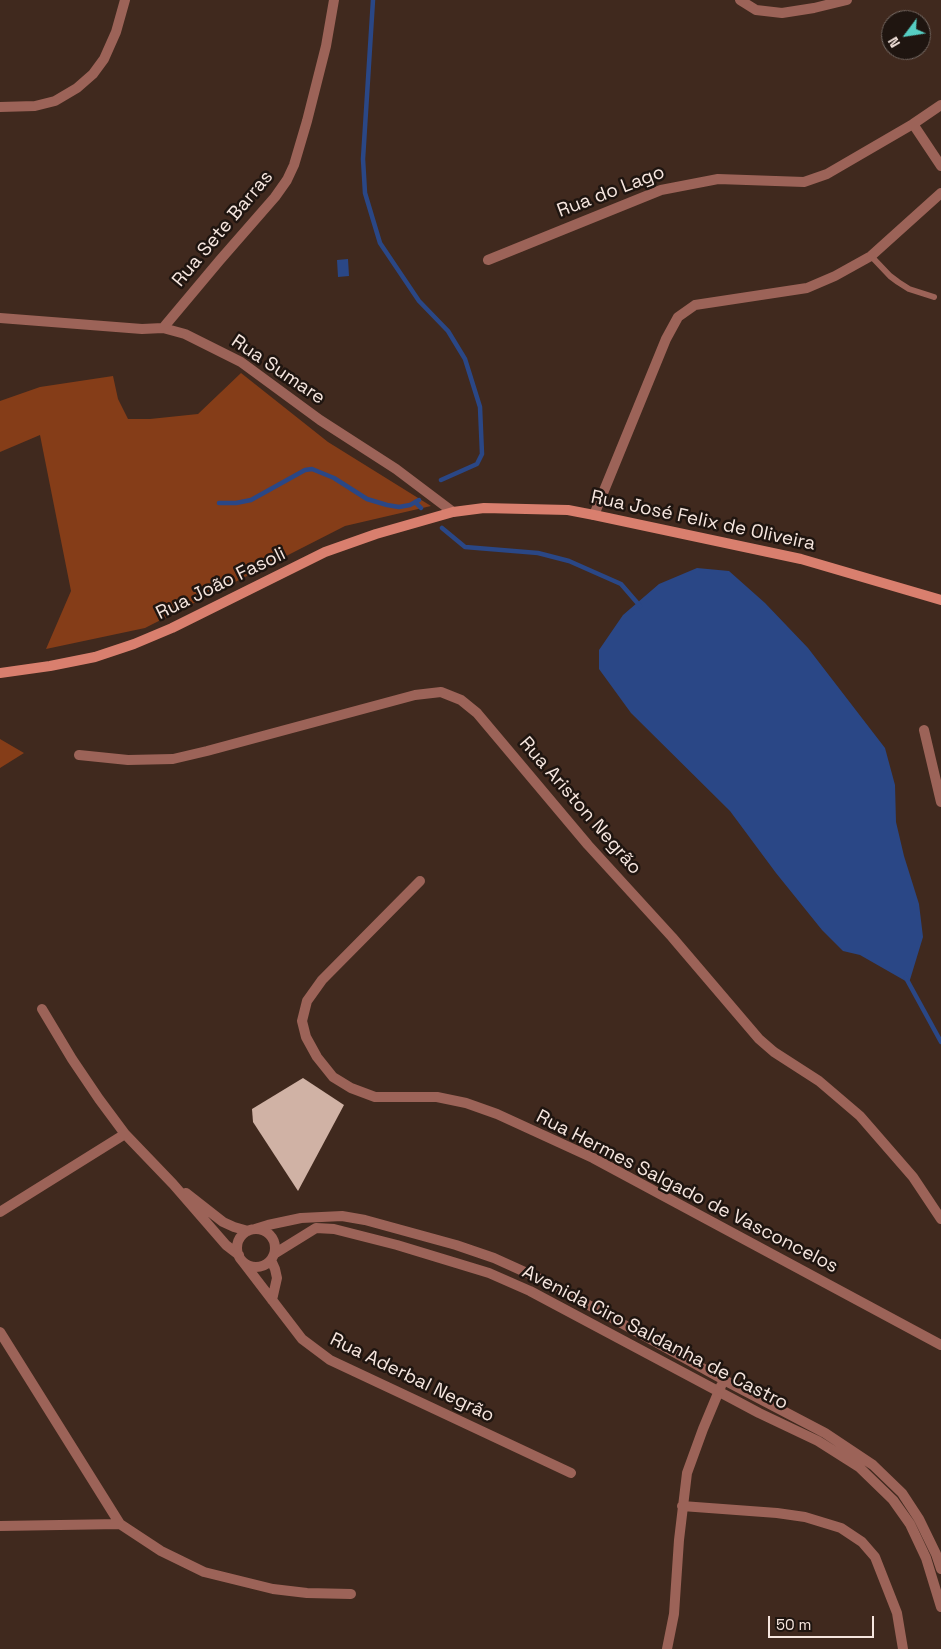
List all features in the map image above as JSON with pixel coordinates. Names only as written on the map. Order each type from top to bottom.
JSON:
[{"type":"main road","name":"Rua José Felix de Oliveira","points":[[453,512],[484,508],[568,510],[800,559],[941,600]]},
{"type":"main road","name":"Rua João Fasoli","points":[[0,673],[95,657],[134,644],[172,628],[325,552],[376,534],[453,512]]},
{"type":"street","points":[[0,107],[34,106],[55,101],[77,88],[93,74],[104,59],[116,32],[124,0]]},
{"type":"street","name":"Rua Sete Barras","points":[[163,328],[275,197],[287,180],[294,165],[307,121],[326,46],[334,0]]},
{"type":"street","points":[[740,0],[756,10],[782,13],[847,0]]},
{"type":"street","name":"Rua do Lago","points":[[488,260],[661,190],[718,179],[804,182],[827,174],[913,124],[941,105]]},
{"type":"street","points":[[913,124],[941,166]]},
{"type":"street","points":[[594,515],[666,339],[678,318],[694,305],[808,288],[835,276],[871,256],[941,193]]},
{"type":"street","name":"Rua Sumare","points":[[0,318],[142,329],[163,328],[185,334],[241,362],[320,420],[396,468],[453,512]]},
{"type":"street","name":"Rua Ariston Negrão","points":[[78,755],[128,760],[173,759],[415,695],[441,692],[461,700],[477,713],[588,845],[672,937],[759,1039],[774,1052],[819,1081],[860,1116],[913,1177],[941,1219]]},
{"type":"street","points":[[924,730],[941,802]]},
{"type":"street","name":"Rua Hermes Salgado de Vasconcelos","points":[[420,882],[322,980],[307,1001],[302,1022],[306,1037],[317,1057],[333,1077],[351,1088],[375,1096],[437,1097],[466,1103],[497,1114],[593,1158],[941,1345]]},
{"type":"street","name":"Rua Aderbal Negrão","points":[[42,1009],[88,1083],[125,1134],[173,1184],[226,1245],[241,1258],[302,1339],[330,1360],[572,1473]]},
{"type":"street","points":[[0,1212],[125,1134]]},
{"type":"street","points":[[173,1184],[223,1222],[234,1228],[261,1230],[271,1237],[275,1248],[272,1257],[267,1263],[257,1267],[247,1265],[241,1258],[237,1248],[238,1241],[242,1235],[252,1230]]},
{"type":"street","name":"Avenida Ciro Saldanha de Castro","points":[[252,1230],[283,1222],[315,1217],[342,1216],[400,1228],[456,1244],[521,1270],[825,1433],[873,1465],[902,1492],[920,1519],[941,1569]]},
{"type":"street","name":"Avenida Ciro Saldanha de Castro","points":[[272,1257],[316,1228],[334,1229],[396,1245],[488,1274],[530,1290],[759,1413],[818,1441],[859,1466],[893,1500],[910,1524],[926,1558],[941,1606]]},
{"type":"street","points":[[396,1245],[400,1228]]},
{"type":"street","points":[[272,1257],[277,1278],[272,1300]]},
{"type":"street","points":[[0,1332],[120,1524],[162,1551],[204,1572],[273,1590],[351,1594]]},
{"type":"street","points":[[667,1649],[674,1614],[682,1506],[687,1473],[718,1391],[724,1380]]},
{"type":"street","points":[[682,1506],[805,1517],[840,1528],[855,1537],[862,1542],[875,1558],[897,1614],[903,1649]]},
{"type":"street","points":[[0,1526],[120,1524]]},
{"type":"lane","points":[[871,256],[898,282],[934,297]]},
{"type":"shaded area","points":[[241,373],[328,442],[431,506],[345,526],[145,628],[46,649],[71,591],[40,435],[0,452],[0,401],[40,387],[113,376],[118,399],[128,419],[150,419],[198,414]]},
{"type":"shaded area","points":[[0,739],[24,753],[0,768]]},
{"type":"water","points":[[348,259],[349,276],[338,277],[337,260]]},
{"type":"water","points":[[697,568],[729,571],[765,603],[808,648],[885,748],[895,785],[896,822],[919,904],[923,937],[909,983],[860,955],[843,951],[822,930],[776,873],[730,811],[631,713],[599,669],[599,650],[623,615],[659,584]]},
{"type":"building","points":[[303,1078],[344,1105],[298,1191],[253,1122],[252,1109]]},
{"type":"waterway","points":[[373,0],[363,159],[365,193],[380,243],[419,301],[448,331],[465,359],[480,407],[482,454],[477,464],[441,480]]},
{"type":"waterway","points":[[219,503],[236,503],[251,500],[305,470],[312,469],[334,478],[367,499],[387,505],[399,507],[410,505],[419,500]]},
{"type":"waterway","points":[[415,502],[421,508]]},
{"type":"waterway","points":[[442,528],[465,547],[538,553],[569,561],[621,584],[640,606]]},
{"type":"waterway","points":[[906,978],[941,1042]]}]
